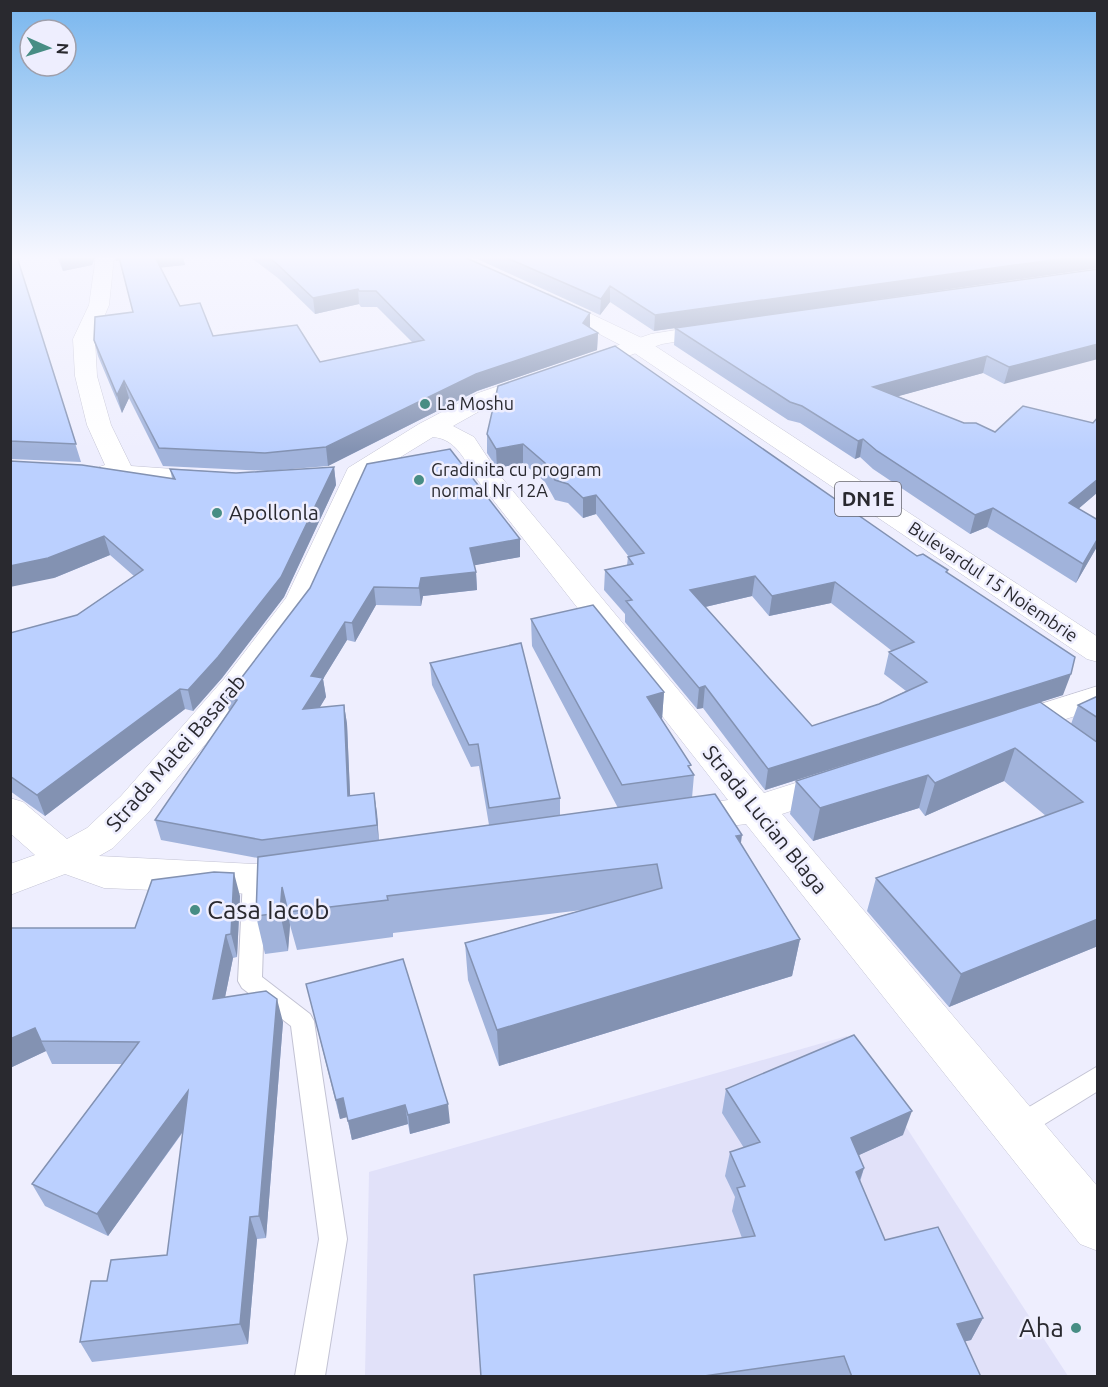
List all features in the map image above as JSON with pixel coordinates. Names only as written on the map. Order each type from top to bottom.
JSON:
[{"type":"street","points":[[92,322],[84,339],[86,376],[99,425],[122,473]]},
{"type":"street","name":"Bulevardul 15 Noiembrie","points":[[591,322],[638,345],[1098,652]]},
{"type":"street","points":[[346,475],[486,398],[658,338],[739,326]]},
{"type":"street","points":[[346,475],[447,456],[486,398]]},
{"type":"street","name":"Strada Lucian Blaga","points":[[428,429],[456,433],[447,456],[756,809],[1015,1129],[1098,1226]]},
{"type":"street","points":[[89,471],[239,481]]},
{"type":"street","name":"Strada Matei Basarab","points":[[10,880],[64,859],[100,838],[125,813],[236,687],[300,599],[346,475]]},
{"type":"street","points":[[978,736],[1035,726],[1098,697]]},
{"type":"street","points":[[651,824],[756,809],[868,773]]},
{"type":"street","points":[[10,811],[64,859],[104,873],[254,879],[336,868]]},
{"type":"lane","points":[[254,879],[250,981],[302,1021],[333,1239],[310,1377]]},
{"type":"lane","points":[[1015,1129],[1098,1077]]},
{"type":"shaded area","points":[[847,1036],[1068,1376],[365,1376],[369,1172]]},
{"type":"building","points":[[10,322],[37,322],[76,444],[10,441]]},
{"type":"building","points":[[95,322],[207,322],[213,336],[297,325],[320,362],[424,340],[406,322],[584,322],[598,333],[476,374],[326,447],[265,453],[159,448],[124,381],[117,395],[94,340]]},
{"type":"building","points":[[720,322],[1098,322],[1098,344],[1009,367],[987,356],[873,387],[964,423],[976,423],[995,432],[1023,406],[1093,423],[1098,417],[1098,479],[1069,503],[1098,520],[1098,538],[1083,564],[993,508],[975,515],[877,451],[863,439],[858,441],[802,406],[790,402],[675,328]]},
{"type":"building","points":[[615,346],[917,556],[923,554],[948,570],[946,572],[1075,657],[1071,674],[768,769],[705,686],[699,688],[626,601],[632,600],[605,570],[633,564],[628,557],[644,553],[596,495],[583,498],[568,484],[555,480],[545,463],[523,444],[496,449],[487,434],[498,386]],"holes":[[[755,576],[772,596],[835,582],[914,642],[889,652],[927,682],[879,704],[812,726],[690,590]]]},
{"type":"building","points":[[450,449],[520,539],[470,548],[476,572],[421,578],[419,588],[374,587],[352,623],[345,622],[311,676],[323,678],[303,709],[344,705],[348,796],[374,793],[377,825],[262,840],[155,820],[237,700],[226,698],[310,588],[367,464]]},
{"type":"building","points":[[10,461],[82,465],[175,479],[170,469],[236,473],[334,467],[281,577],[218,657],[188,690],[180,689],[37,795],[10,776],[10,633],[77,615],[143,570],[104,536],[48,558],[10,566]]},
{"type":"building","points":[[593,605],[664,692],[647,697],[691,765],[688,766],[694,775],[622,785],[531,619]]},
{"type":"building","points":[[521,643],[560,798],[489,808],[478,744],[469,745],[430,663]]},
{"type":"building","points":[[1098,696],[1098,718],[1078,705]]},
{"type":"building","points":[[1040,702],[1098,743],[1098,919],[961,974],[876,878],[1083,802],[1015,748],[935,783],[928,775],[820,808],[796,781]]},
{"type":"building","points":[[715,794],[742,835],[736,836],[800,939],[497,1030],[465,943],[662,888],[657,864],[387,896],[388,900],[288,912],[282,887],[280,913],[256,916],[258,857]]},
{"type":"building","points":[[214,872],[234,873],[231,934],[226,935],[213,999],[266,991],[277,999],[259,1216],[250,1217],[240,1324],[80,1342],[91,1281],[107,1281],[111,1260],[167,1255],[188,1091],[97,1214],[32,1184],[139,1042],[41,1041],[35,1028],[10,1039],[10,928],[135,928],[152,880]]},
{"type":"building","points":[[403,959],[448,1104],[408,1115],[405,1105],[348,1121],[343,1098],[336,1100],[306,984]]},
{"type":"building","points":[[854,1035],[912,1111],[851,1138],[864,1168],[856,1172],[885,1240],[938,1227],[983,1318],[957,1324],[981,1377],[852,1377],[844,1356],[697,1377],[481,1377],[474,1275],[755,1236],[737,1188],[745,1186],[730,1152],[760,1142],[726,1089]]},
{"type":"place","name":"La Moshu","points":[[425,404]]},
{"type":"place","name":"Gradinita cu program normal Nr 12A","points":[[419,480]]},
{"type":"place","name":"Apollonla","points":[[217,513]]},
{"type":"place","name":"Casa Iacob","points":[[195,910]]},
{"type":"place","name":"Aha","points":[[1076,1328]]}]
